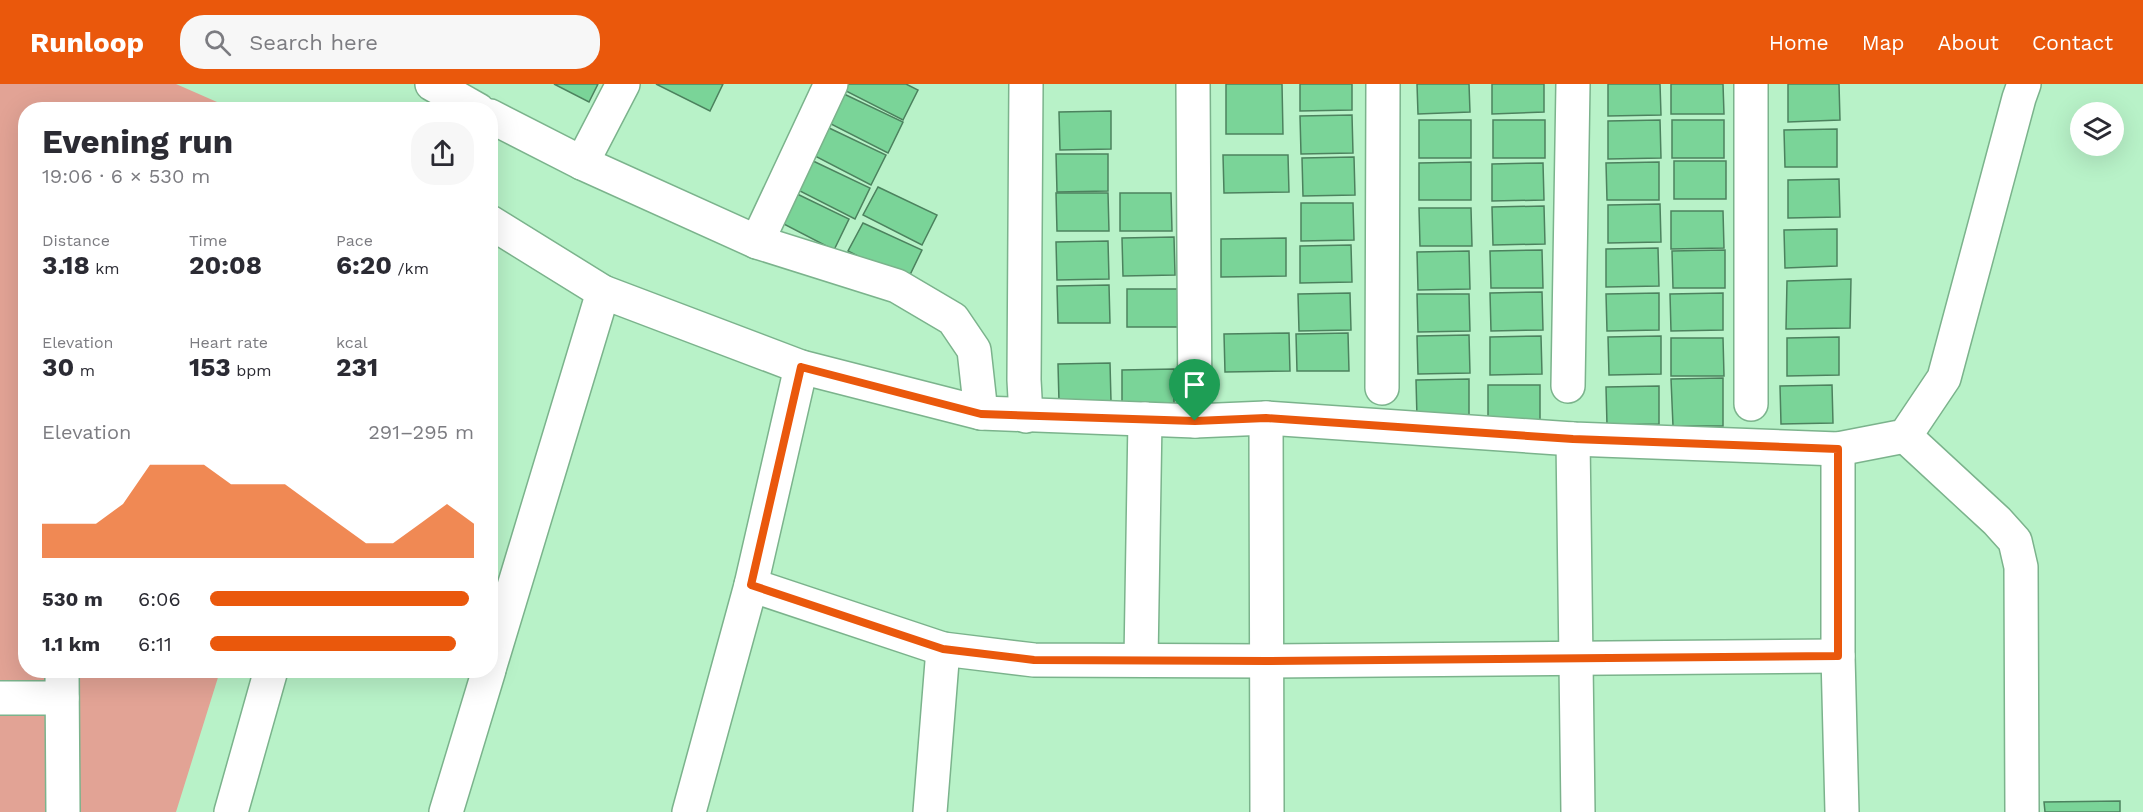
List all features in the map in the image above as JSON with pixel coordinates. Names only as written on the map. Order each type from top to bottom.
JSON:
[{"type":"street","points":[[432,84],[464,102]]},
{"type":"street","points":[[582,163],[623,84]]},
{"type":"street","points":[[757,242],[831,84]]},
{"type":"street","points":[[1026,84],[1026,416]]},
{"type":"street","points":[[1193,84],[1195,421]]},
{"type":"street","points":[[1382,388],[1383,84]]},
{"type":"street","points":[[1568,386],[1573,84]]},
{"type":"street","points":[[1751,84],[1751,404]]},
{"type":"street","points":[[498,227],[603,292],[801,367],[981,414],[1195,421],[1266,418],[1573,439],[1838,449],[1905,436],[1944,378],[2024,84]]},
{"type":"street","points":[[498,120],[582,163],[757,242],[897,286],[953,319],[974,350],[981,414]]},
{"type":"street","points":[[498,640],[603,292]]},
{"type":"street","points":[[689,812],[751,585],[801,367]]},
{"type":"street","points":[[1266,418],[1267,812]]},
{"type":"street","points":[[1141,660],[1145,419]]},
{"type":"street","points":[[1905,436],[1997,521],[2015,541],[2021,567],[2022,812]]},
{"type":"street","points":[[1573,439],[1578,812]]},
{"type":"street","points":[[1838,449],[1838,656],[1842,812]]},
{"type":"street","points":[[751,585],[943,649],[1034,660],[1267,661],[1838,656]]},
{"type":"street","points":[[930,812],[943,649]]},
{"type":"street","points":[[231,812],[269,678]]},
{"type":"street","points":[[446,812],[487,678]]},
{"type":"street","points":[[0,698],[62,684],[63,812]]},
{"type":"shaded area","points":[[0,84],[176,84],[217,102],[18,102],[18,678],[218,678],[176,812],[0,812]]},
{"type":"building","points":[[554,84],[598,84],[589,102]]},
{"type":"building","points":[[656,84],[723,84],[710,111]]},
{"type":"building","points":[[847,84],[906,84],[918,90],[903,120],[844,90]]},
{"type":"building","points":[[1226,84],[1282,84],[1283,134],[1226,134]]},
{"type":"building","points":[[1300,84],[1352,84],[1352,110],[1300,111]]},
{"type":"building","points":[[1417,84],[1469,84],[1470,112],[1418,114]]},
{"type":"building","points":[[1492,84],[1544,84],[1544,112],[1492,114]]},
{"type":"building","points":[[1608,84],[1660,84],[1661,115],[1608,116]]},
{"type":"building","points":[[1671,84],[1723,84],[1724,114],[1671,114]]},
{"type":"building","points":[[1788,84],[1839,84],[1840,120],[1788,122]]},
{"type":"building","points":[[844,94],[903,122],[888,153],[829,123]]},
{"type":"building","points":[[1111,111],[1111,149],[1060,150],[1059,112]]},
{"type":"building","points":[[1352,115],[1353,153],[1301,154],[1300,116]]},
{"type":"building","points":[[1419,120],[1471,120],[1471,158],[1419,158]]},
{"type":"building","points":[[1493,120],[1545,120],[1545,158],[1493,158]]},
{"type":"building","points":[[1660,120],[1661,158],[1608,159],[1608,121]]},
{"type":"building","points":[[1672,120],[1724,120],[1724,158],[1672,158]]},
{"type":"building","points":[[827,127],[886,155],[871,185],[813,155]]},
{"type":"building","points":[[1837,129],[1837,167],[1785,167],[1784,130]]},
{"type":"building","points":[[1056,154],[1108,154],[1108,191],[1057,192]]},
{"type":"building","points":[[1223,155],[1288,155],[1289,192],[1224,193]]},
{"type":"building","points":[[1354,157],[1355,195],[1303,196],[1302,158]]},
{"type":"building","points":[[811,160],[870,188],[855,219],[796,189]]},
{"type":"building","points":[[1674,161],[1726,161],[1726,199],[1674,199]]},
{"type":"building","points":[[1471,162],[1471,200],[1419,200],[1419,163]]},
{"type":"building","points":[[1659,162],[1659,200],[1607,200],[1606,163]]},
{"type":"building","points":[[1543,163],[1544,200],[1492,201],[1492,164]]},
{"type":"building","points":[[1839,179],[1840,217],[1788,218],[1788,180]]},
{"type":"building","points":[[878,187],[937,215],[922,245],[863,215]]},
{"type":"building","points":[[791,191],[849,219],[834,250],[776,220]]},
{"type":"building","points":[[1056,193],[1108,193],[1109,231],[1057,231]]},
{"type":"building","points":[[1120,193],[1171,193],[1172,231],[1120,231]]},
{"type":"building","points":[[1301,203],[1353,203],[1354,240],[1301,241]]},
{"type":"building","points":[[1660,204],[1661,242],[1608,243],[1608,205]]},
{"type":"building","points":[[1544,206],[1545,244],[1493,245],[1492,207]]},
{"type":"building","points":[[1419,208],[1471,208],[1472,246],[1420,246]]},
{"type":"building","points":[[1671,211],[1723,211],[1724,248],[1671,249]]},
{"type":"building","points":[[863,223],[922,250],[907,281],[848,251]]},
{"type":"building","points":[[1837,229],[1837,266],[1785,268],[1784,230]]},
{"type":"building","points":[[1174,237],[1175,275],[1123,276],[1122,238]]},
{"type":"building","points":[[1286,238],[1286,276],[1221,277],[1221,239]]},
{"type":"building","points":[[1108,241],[1109,279],[1057,280],[1056,242]]},
{"type":"building","points":[[1351,245],[1352,282],[1300,283],[1300,246]]},
{"type":"building","points":[[1658,248],[1659,286],[1606,287],[1606,249]]},
{"type":"building","points":[[1542,250],[1543,288],[1491,288],[1490,251]]},
{"type":"building","points":[[1725,250],[1725,288],[1673,288],[1672,251]]},
{"type":"building","points":[[1469,251],[1470,289],[1418,290],[1417,252]]},
{"type":"building","points":[[1851,279],[1850,328],[1786,329],[1787,281]]},
{"type":"building","points":[[1109,285],[1110,323],[1058,323],[1057,286]]},
{"type":"building","points":[[1127,289],[1179,289],[1180,327],[1127,327]]},
{"type":"building","points":[[1542,292],[1543,330],[1491,331],[1490,293]]},
{"type":"building","points":[[1350,293],[1351,330],[1299,331],[1298,294]]},
{"type":"building","points":[[1659,293],[1659,330],[1607,331],[1606,294]]},
{"type":"building","points":[[1723,293],[1723,330],[1671,331],[1670,294]]},
{"type":"building","points":[[1417,294],[1469,294],[1470,331],[1418,332]]},
{"type":"building","points":[[1289,333],[1290,371],[1225,372],[1224,334]]},
{"type":"building","points":[[1348,333],[1349,371],[1297,371],[1296,334]]},
{"type":"building","points":[[1469,335],[1470,373],[1418,374],[1417,336]]},
{"type":"building","points":[[1541,336],[1542,374],[1490,375],[1490,337]]},
{"type":"building","points":[[1661,336],[1661,374],[1609,375],[1608,337]]},
{"type":"building","points":[[1839,337],[1839,375],[1787,376],[1787,338]]},
{"type":"building","points":[[1671,338],[1723,338],[1724,376],[1671,376]]},
{"type":"building","points":[[1110,363],[1111,401],[1059,402],[1058,364]]},
{"type":"building","points":[[1174,369],[1174,407],[1122,408],[1122,370]]},
{"type":"building","points":[[1723,378],[1723,426],[1673,426],[1671,379]]},
{"type":"building","points":[[1469,379],[1469,417],[1417,418],[1416,380]]},
{"type":"building","points":[[1488,385],[1540,385],[1540,423],[1488,423]]},
{"type":"building","points":[[1832,385],[1833,423],[1781,424],[1780,386]]},
{"type":"building","points":[[1659,386],[1659,424],[1607,425],[1606,387]]},
{"type":"building","points":[[2120,801],[2120,812],[2045,812],[2044,802]]},
{"type":"route","points":[[801,367],[981,414],[1195,421],[1266,418],[1573,439],[1838,449],[1838,656],[1267,661],[1034,660],[943,649],[751,585],[801,367]]}]
